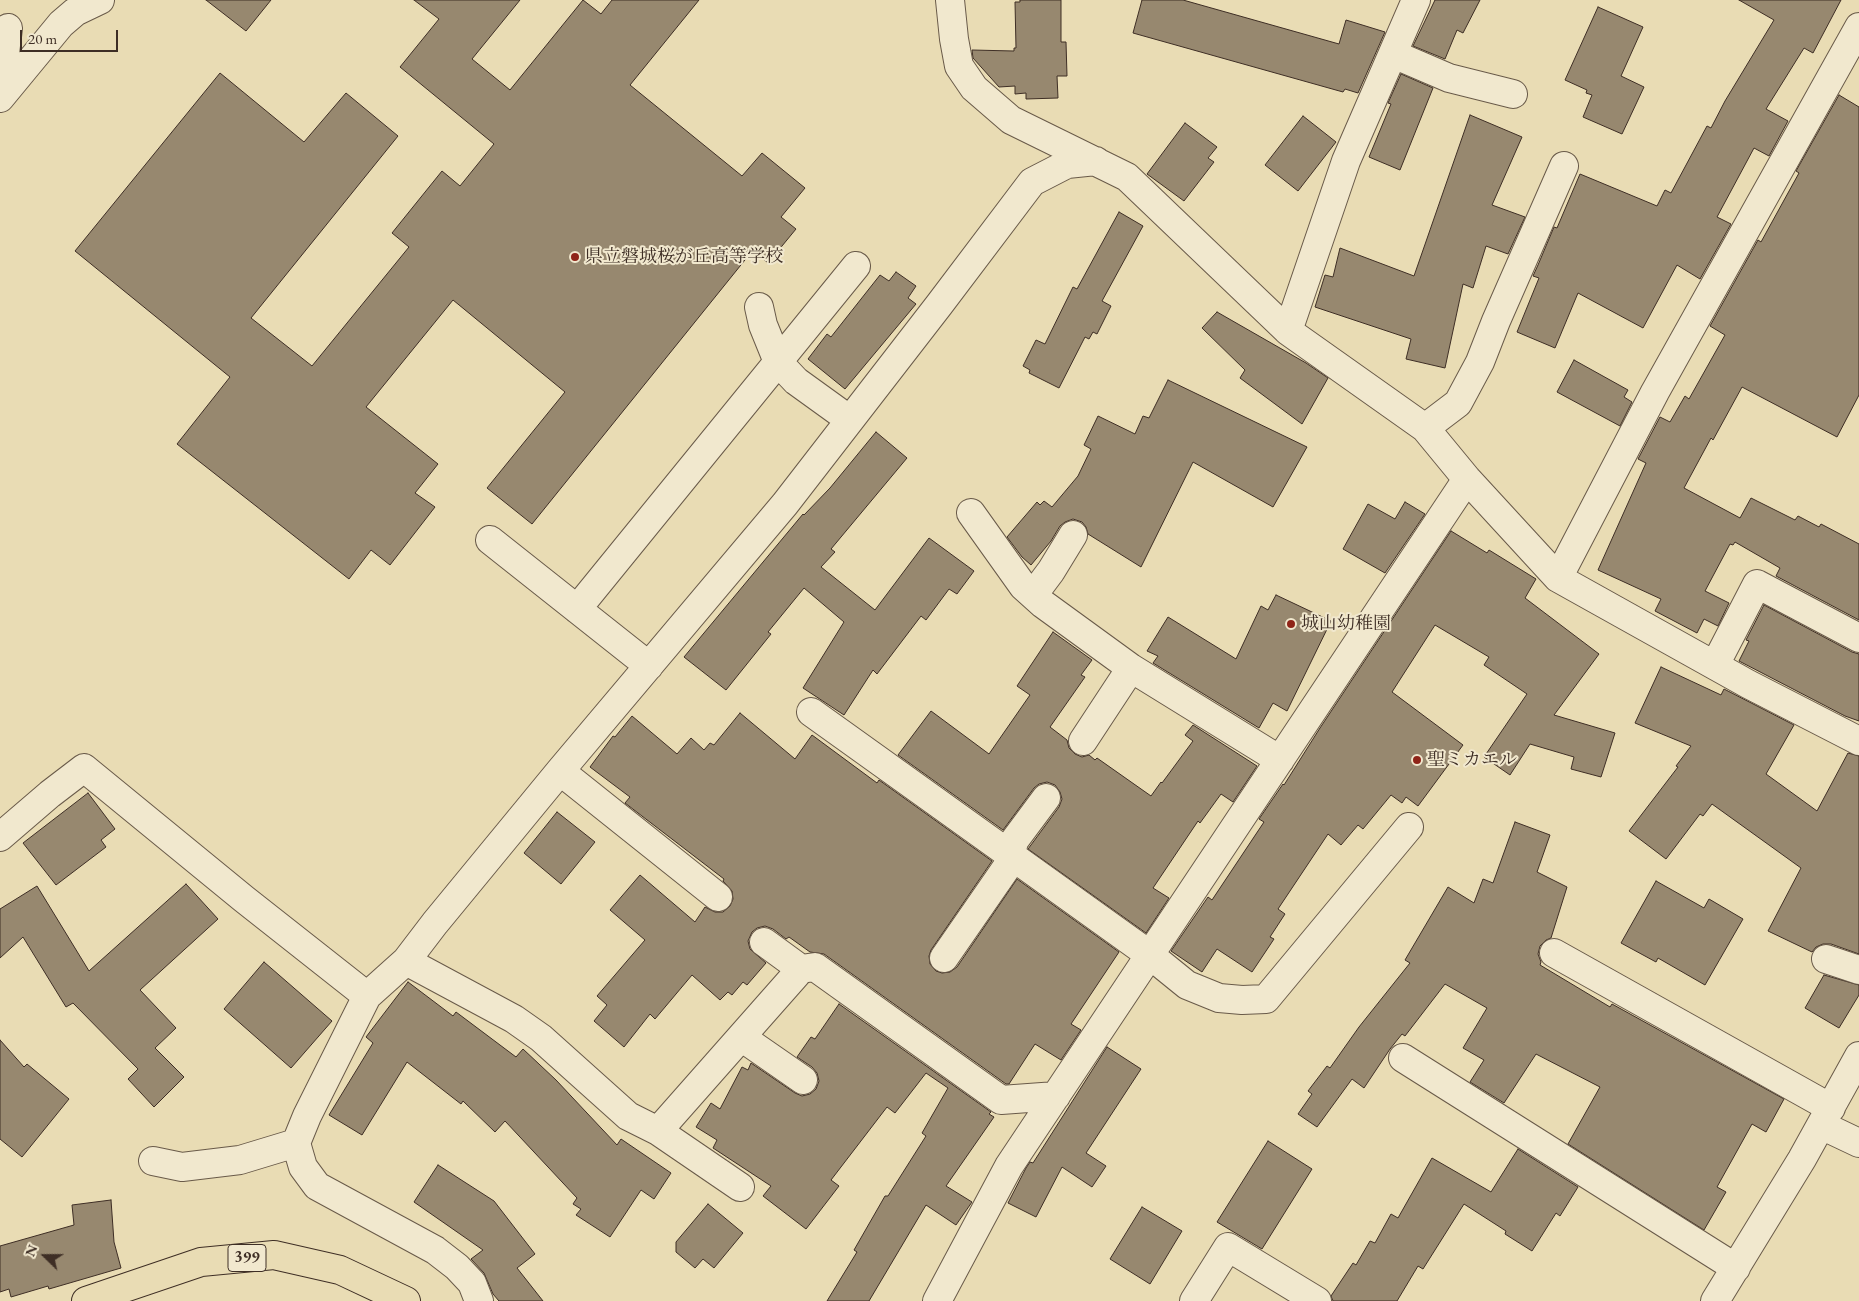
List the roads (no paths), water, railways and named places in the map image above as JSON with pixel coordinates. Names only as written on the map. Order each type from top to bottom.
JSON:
[{"type":"highway","name":"399","points":[[86,1301],[201,1262],[274,1255],[340,1270],[406,1301]]},
{"type":"street","points":[[0,97],[61,24],[75,12],[100,0]]},
{"type":"street","points":[[950,0],[959,66],[974,88],[1011,120],[1127,177],[1288,331],[1425,428],[1467,479],[1558,578],[1748,684],[1859,741]]},
{"type":"street","points":[[1288,331],[1346,161],[1416,0]]},
{"type":"street","points":[[1558,578],[1655,392],[1859,27]]},
{"type":"street","points":[[0,97],[8,28]]},
{"type":"street","points":[[1393,54],[1450,78],[1513,94]]},
{"type":"street","points":[[480,1301],[472,1283],[457,1267],[434,1250],[317,1186],[303,1167],[296,1144],[307,1116],[367,996],[406,960],[434,923],[560,771],[786,504],[1032,182],[1067,164],[1096,161]]},
{"type":"street","points":[[1425,428],[1458,403],[1480,362],[1564,166]]},
{"type":"street","points":[[577,609],[856,266]]},
{"type":"street","points":[[759,307],[763,325],[778,362],[796,381],[850,420]]},
{"type":"street","points":[[937,1301],[1009,1166],[1467,479]]},
{"type":"street","points":[[972,513],[1023,586],[1043,604],[1131,668],[1280,760]]},
{"type":"street","points":[[1033,595],[1051,571],[1073,535]]},
{"type":"street","points":[[490,540],[649,666]]},
{"type":"street","points":[[1715,665],[1757,584],[1859,638]]},
{"type":"street","points":[[1083,741],[1131,668]]},
{"type":"street","points":[[810,712],[1150,955],[1187,985],[1219,998],[1242,1000],[1266,999],[1409,826]]},
{"type":"street","points":[[0,837],[84,768],[244,899],[367,996]]},
{"type":"street","points":[[560,771],[718,897]]},
{"type":"street","points":[[944,958],[1010,864],[1014,841],[1046,798]]},
{"type":"street","points":[[764,942],[800,969]]},
{"type":"street","points":[[1554,952],[1826,1117],[1859,1143]]},
{"type":"street","points":[[1826,959],[1859,970]]},
{"type":"street","points":[[406,960],[514,1019],[541,1038],[628,1116],[658,1131],[740,1187]]},
{"type":"street","points":[[658,1131],[800,969],[815,967],[1001,1100],[1056,1096]]},
{"type":"street","points":[[741,1037],[803,1080]]},
{"type":"street","points":[[1715,1301],[1802,1160],[1859,1056]]},
{"type":"street","points":[[1403,1058],[1736,1268]]},
{"type":"street","points":[[153,1161],[182,1167],[240,1160],[296,1144]]},
{"type":"street","points":[[1194,1301],[1228,1247],[1317,1301]]},
{"type":"place","name":"県立磐城桜が丘高等学校","points":[[575,257]]},
{"type":"place","name":"城山幼稚園","points":[[1291,624]]},
{"type":"place","name":"聖ミカエル","points":[[1417,760]]}]
